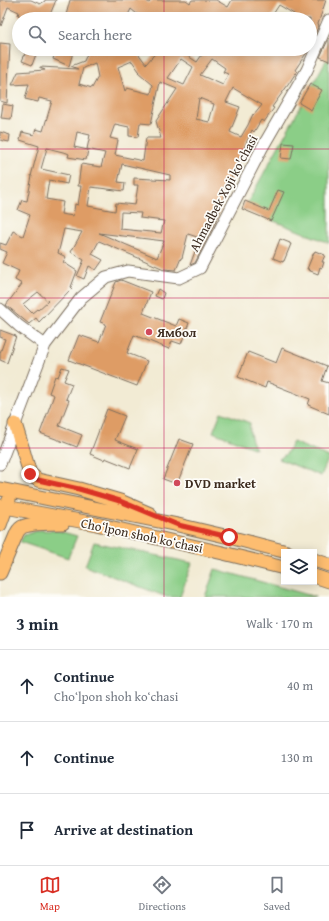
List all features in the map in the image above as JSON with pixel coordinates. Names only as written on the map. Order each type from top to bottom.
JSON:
[{"type":"main road","points":[[15,424],[28,470],[33,477],[38,480],[79,489],[120,501],[178,525]]},
{"type":"main road","points":[[0,525],[3,498]]},
{"type":"main road","name":"Choʻlpon shoh koʻchasi","points":[[3,498],[178,525],[281,550]]},
{"type":"main road","name":"Choʻlpon shoh koʻchasi","points":[[3,498],[96,524],[281,567]]},
{"type":"main road","points":[[0,572],[16,534],[22,527],[58,523],[96,524]]},
{"type":"main road","points":[[270,564],[273,548]]},
{"type":"main road","points":[[317,561],[329,564]]},
{"type":"main road","points":[[317,577],[329,581]]},
{"type":"street","name":"Ahmadbek Xoji ko'chasi","points":[[317,47],[329,20]]},
{"type":"street","name":"Ahmadbek Xoji ko'chasi","points":[[0,464],[45,345],[80,298],[106,277],[128,271],[179,278],[200,268],[262,148],[307,70],[313,56]]},
{"type":"street","points":[[0,309],[19,326],[45,345]]},
{"type":"green space","points":[[329,55],[329,243],[244,209]]},
{"type":"green space","points":[[221,412],[250,423],[251,436],[256,449],[213,432]]},
{"type":"green space","points":[[293,442],[329,457],[321,476],[279,459],[286,454]]},
{"type":"green space","points":[[40,530],[59,531],[77,536],[68,558],[20,542],[24,535]]},
{"type":"green space","points":[[94,542],[192,563],[180,597],[167,597],[85,566]]},
{"type":"green space","points":[[215,569],[316,597],[205,597]]},
{"type":"building","points":[[0,0],[31,0],[40,4],[45,0],[56,0],[51,12],[19,12],[8,7],[1,26]]},
{"type":"building","points":[[70,0],[145,0],[149,3],[152,0],[186,0],[190,3],[192,0],[216,0],[228,7],[232,0],[326,0],[317,29],[317,12],[291,12],[279,5],[274,12],[135,12],[131,9],[130,12],[67,12]]},
{"type":"building","points":[[329,38],[329,61],[320,57]]},
{"type":"building","points":[[0,43],[10,44],[7,103],[0,101]]},
{"type":"building","points":[[24,56],[35,56],[32,65],[22,61]]},
{"type":"building","points":[[54,56],[72,56],[69,66],[53,59]]},
{"type":"building","points":[[86,56],[140,56],[146,64],[153,56],[188,56],[197,62],[201,56],[304,56],[295,70],[297,71],[272,107],[274,108],[264,122],[261,120],[254,132],[252,130],[232,175],[214,225],[195,263],[190,265],[200,238],[188,234],[182,258],[176,270],[164,269],[99,241],[92,254],[103,260],[96,270],[89,266],[84,279],[77,276],[84,260],[71,252],[82,232],[64,229],[58,253],[66,257],[63,262],[77,271],[71,287],[72,288],[39,322],[36,318],[29,324],[6,305],[22,284],[15,280],[19,271],[2,263],[7,252],[0,249],[0,243],[6,245],[13,231],[23,236],[30,215],[18,210],[22,200],[27,201],[31,176],[39,146],[20,140],[22,132],[34,135],[36,129],[43,131],[52,101],[39,98],[38,102],[25,99],[29,84],[12,85],[18,72],[45,70],[40,67],[78,69],[71,66],[84,61]],"holes":[[[181,59],[193,67],[184,85],[168,78]],[[212,59],[225,68],[223,72],[228,74],[223,85],[200,75]],[[132,61],[139,71],[138,72],[153,85],[151,94],[127,88],[125,91],[118,67]],[[95,63],[98,77],[92,88],[79,84],[83,68]],[[160,82],[177,89],[156,121],[161,138],[146,138],[143,161],[115,155],[118,140],[110,138],[115,124],[129,127],[129,136],[138,137],[140,123],[151,124]],[[233,88],[262,105],[254,115],[253,114],[241,137],[230,132],[240,107],[226,102]],[[199,98],[214,104],[209,122],[196,119]],[[77,132],[90,135],[87,149],[105,153],[101,167],[81,164],[78,186],[81,186],[78,205],[75,204],[73,216],[61,214],[63,202],[46,199],[49,180],[67,184],[69,175],[41,169],[47,148],[67,153],[69,154],[68,157],[86,160],[88,150],[74,147]],[[122,164],[170,175],[170,180],[134,178],[134,185],[138,185],[135,205],[116,203],[115,211],[88,206],[91,187],[124,191],[125,183],[118,182]],[[121,212],[141,213],[140,218],[164,221],[161,233],[120,229]],[[99,233],[164,241],[157,258]],[[38,292],[48,301],[32,313],[23,304]]]},
{"type":"building","points":[[310,84],[322,90],[311,110],[299,103]]},
{"type":"building","points":[[3,104],[13,106],[11,119],[1,118]]},
{"type":"building","points":[[0,132],[10,135],[9,142],[0,140]]},
{"type":"building","points":[[283,143],[294,144],[291,159],[281,158]]},
{"type":"building","points":[[278,190],[284,192],[271,221],[242,209],[245,201],[269,211]]},
{"type":"building","points":[[280,239],[291,244],[283,262],[273,258]]},
{"type":"building","points":[[315,251],[325,255],[322,262],[324,262],[322,268],[320,267],[318,274],[307,269]]},
{"type":"building","name":"Ямбол","points":[[121,280],[151,292],[143,313],[176,326],[179,319],[189,323],[181,344],[172,341],[169,349],[134,335],[127,353],[147,361],[137,386],[69,360],[79,335],[99,342],[106,324],[100,322],[116,282]]},
{"type":"building","points":[[158,289],[164,293],[162,299],[155,296]]},
{"type":"building","points":[[0,330],[16,336],[7,363],[0,360],[0,353],[5,339],[0,337]]},
{"type":"building","points":[[282,348],[327,366],[322,381],[329,383],[329,414],[308,405],[310,399],[267,382],[265,388],[238,377],[248,352],[276,363]]},
{"type":"building","points":[[62,367],[69,369],[64,381],[72,384],[66,399],[69,400],[59,426],[82,435],[77,447],[40,433],[54,395],[49,393],[55,376],[58,377]]},
{"type":"building","points":[[107,409],[125,416],[115,440],[138,449],[130,468],[90,454]]},
{"type":"building","points":[[179,439],[193,444],[177,484],[163,479]]},
{"type":"place","name":"Ямбол","points":[[149,332]]},
{"type":"place","name":"DVD market","points":[[177,483]]},
{"type":"route","points":[[30,474],[38,480],[79,489],[120,501],[178,525],[229,537]]}]
